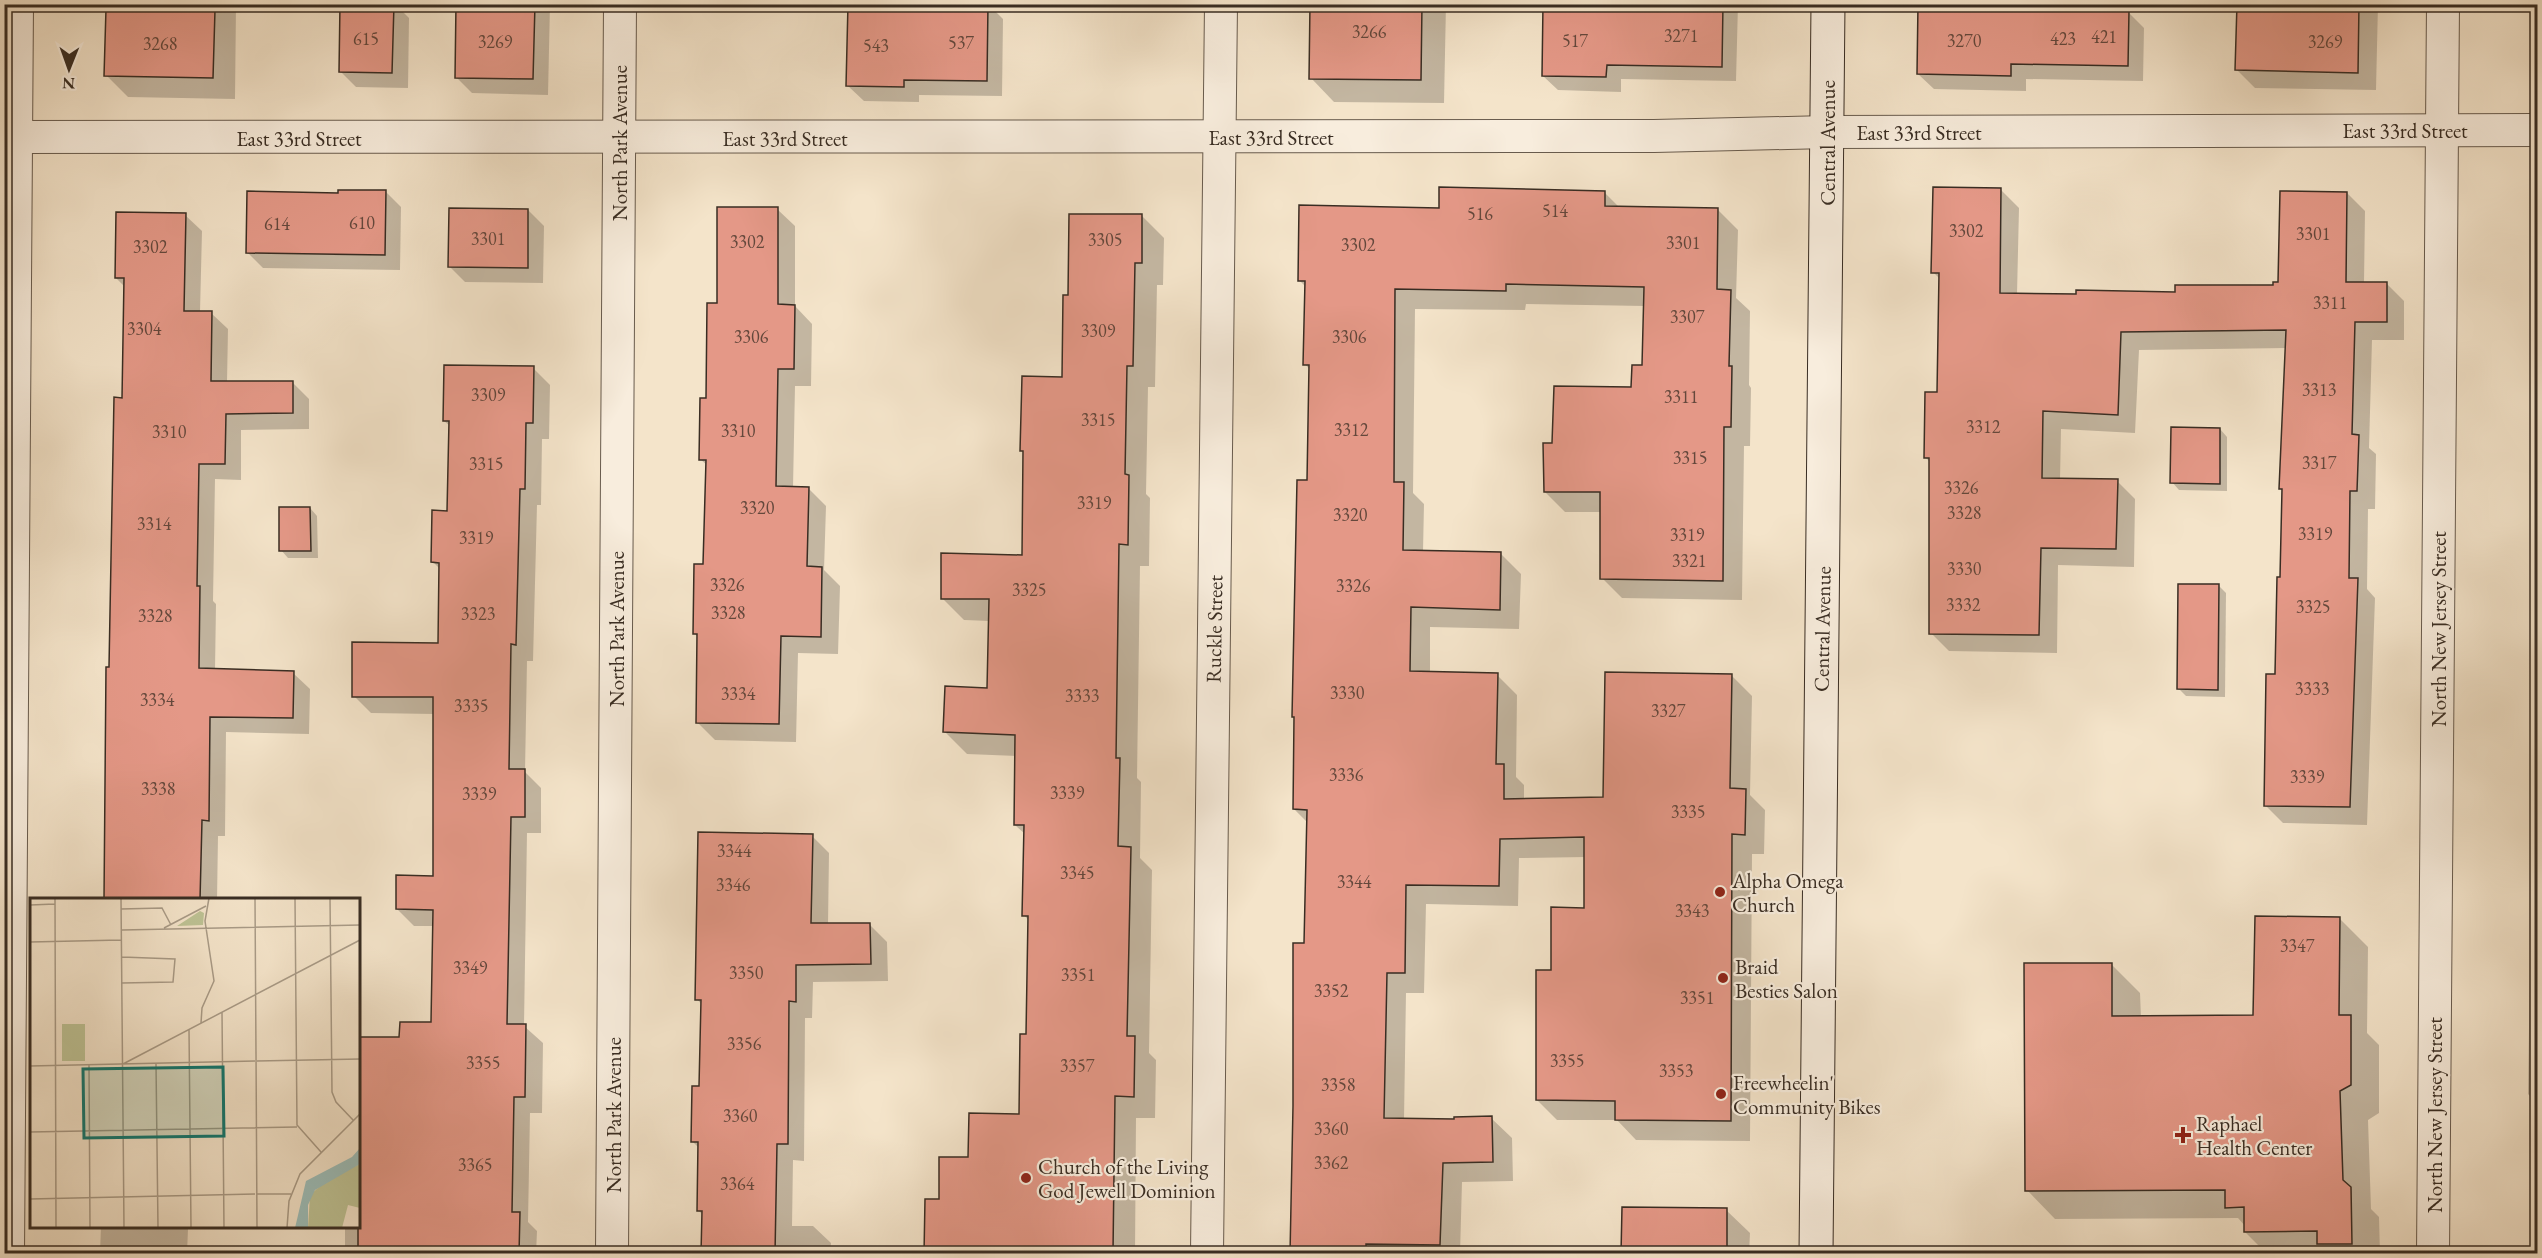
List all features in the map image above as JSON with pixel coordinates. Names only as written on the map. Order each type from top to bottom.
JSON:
[{"type":"main road","name":"Central Avenue","points":[[1816,1254],[1828,4]]},
{"type":"street","points":[[8,1254],[10,137],[17,4]]},
{"type":"street","name":"North Park Avenue","points":[[612,1254],[620,4]]},
{"type":"street","name":"Ruckle Street","points":[[1207,1254],[1221,4]]},
{"type":"street","name":"North New Jersey Street","points":[[2433,1254],[2443,4]]},
{"type":"street","name":"East 33rd Street","points":[[10,137],[1654,136],[1827,132],[2538,130]]},
{"type":"building","points":[[340,4],[394,4],[392,73],[339,72]]},
{"type":"building","points":[[456,4],[535,4],[533,79],[455,78]]},
{"type":"building","points":[[848,4],[988,4],[987,81],[904,80],[904,87],[846,86]]},
{"type":"building","points":[[1310,4],[1422,4],[1421,80],[1309,79]]},
{"type":"building","points":[[1543,4],[1723,4],[1722,67],[1607,65],[1606,77],[1542,76]]},
{"type":"building","points":[[1918,4],[2129,11],[2128,66],[2011,64],[2011,76],[1917,74]]},
{"type":"building","points":[[2237,4],[2359,4],[2358,73],[2235,70]]},
{"type":"building","points":[[106,9],[215,10],[213,78],[104,76]]},
{"type":"building","points":[[1439,187],[1605,191],[1605,206],[1718,208],[1717,289],[1731,290],[1729,366],[1732,366],[1731,427],[1724,427],[1723,581],[1600,579],[1600,492],[1544,492],[1543,443],[1552,443],[1554,386],[1631,387],[1632,365],[1642,365],[1644,287],[1506,284],[1506,291],[1395,289],[1394,482],[1404,482],[1403,550],[1501,552],[1500,610],[1411,607],[1410,671],[1498,673],[1496,764],[1504,764],[1504,799],[1603,797],[1605,672],[1732,674],[1730,788],[1746,789],[1745,835],[1732,834],[1731,1121],[1615,1120],[1615,1101],[1536,1100],[1536,970],[1551,970],[1551,907],[1584,908],[1584,837],[1500,839],[1499,886],[1406,885],[1405,973],[1387,973],[1384,1118],[1454,1119],[1454,1117],[1492,1116],[1493,1162],[1443,1163],[1440,1245],[1366,1244],[1366,1254],[1290,1254],[1293,943],[1304,943],[1307,810],[1293,809],[1294,717],[1292,717],[1297,480],[1307,480],[1309,365],[1303,365],[1305,281],[1298,281],[1299,205],[1439,208]]},
{"type":"building","points":[[1933,187],[2001,188],[2000,293],[2076,294],[2076,290],[2175,292],[2175,285],[2273,285],[2273,282],[2278,282],[2280,191],[2347,192],[2346,282],[2387,282],[2387,322],[2355,322],[2352,434],[2359,435],[2357,491],[2350,491],[2349,578],[2358,578],[2350,807],[2264,806],[2266,674],[2275,674],[2277,577],[2280,577],[2282,489],[2279,489],[2286,330],[2121,332],[2118,415],[2043,411],[2042,478],[2118,479],[2116,549],[2041,548],[2039,635],[1929,634],[1929,458],[1924,458],[1925,392],[1937,392],[1939,273],[1931,273]]},
{"type":"building","points":[[338,190],[386,190],[385,255],[246,253],[247,191],[338,193]]},
{"type":"building","points":[[717,207],[778,207],[778,304],[795,305],[794,369],[778,369],[776,486],[809,487],[807,566],[822,567],[821,637],[781,636],[779,724],[696,723],[697,634],[693,634],[694,564],[703,564],[706,460],[699,460],[700,398],[706,398],[707,303],[717,303]]},
{"type":"building","points":[[449,208],[528,209],[528,268],[448,267]]},
{"type":"building","points":[[116,212],[186,213],[184,311],[212,311],[211,381],[293,381],[293,413],[226,414],[225,464],[199,464],[197,586],[200,586],[199,668],[294,671],[293,718],[210,717],[209,821],[202,820],[200,898],[104,898],[106,667],[109,667],[114,397],[122,398],[124,278],[115,278]]},
{"type":"building","points":[[1069,214],[1142,214],[1142,263],[1135,263],[1133,366],[1127,366],[1125,474],[1129,475],[1128,545],[1119,544],[1116,758],[1120,758],[1118,846],[1131,847],[1127,1036],[1135,1036],[1134,1097],[1115,1096],[1113,1252],[924,1254],[925,1199],[939,1199],[939,1157],[968,1157],[969,1113],[1019,1114],[1020,1034],[1026,1034],[1028,916],[1022,916],[1024,825],[1014,825],[1015,735],[943,732],[945,686],[987,688],[989,599],[941,599],[941,553],[1022,555],[1023,451],[1020,451],[1022,376],[1062,377],[1063,295],[1068,295]]},
{"type":"building","points":[[444,365],[534,366],[533,423],[526,423],[525,489],[520,489],[516,645],[511,644],[509,769],[525,769],[525,817],[511,817],[507,1024],[526,1024],[525,1097],[514,1097],[512,1212],[520,1212],[519,1254],[358,1254],[360,1037],[399,1037],[400,1022],[431,1022],[433,910],[396,909],[396,875],[433,876],[433,697],[352,697],[352,642],[438,643],[439,563],[431,562],[432,510],[447,511],[449,421],[443,421]]},
{"type":"building","points":[[2171,427],[2220,428],[2220,484],[2170,483]]},
{"type":"building","points":[[279,507],[310,507],[311,551],[279,551]]},
{"type":"building","points":[[2178,584],[2219,584],[2218,690],[2177,689]]},
{"type":"building","points":[[698,832],[813,834],[811,923],[870,923],[871,964],[796,965],[796,1002],[789,1001],[788,1144],[777,1144],[775,1254],[701,1254],[702,1211],[697,1211],[698,1142],[691,1142],[692,1086],[699,1086],[701,1000],[695,1000]]},
{"type":"building","name":"Raphael Health Center","points":[[2255,916],[2340,917],[2339,1015],[2351,1015],[2351,1085],[2340,1091],[2343,1180],[2351,1187],[2352,1244],[2317,1244],[2317,1231],[2244,1232],[2244,1207],[2225,1208],[2225,1190],[2025,1191],[2024,963],[2112,963],[2112,1016],[2253,1015]]},
{"type":"building","points":[[1622,1207],[1727,1208],[1727,1254],[1621,1254]]},
{"type":"place","name":"Alpha Omega Church","points":[[1720,892]]},
{"type":"place","name":"Braid Besties Salon","points":[[1723,978]]},
{"type":"place","name":"Freewheelin' Community Bikes","points":[[1721,1094]]},
{"type":"place","name":"Raphael Health Center","points":[[2183,1135]]},
{"type":"place","name":"Church of the Living God Jewell Dominion","points":[[1026,1178]]}]
